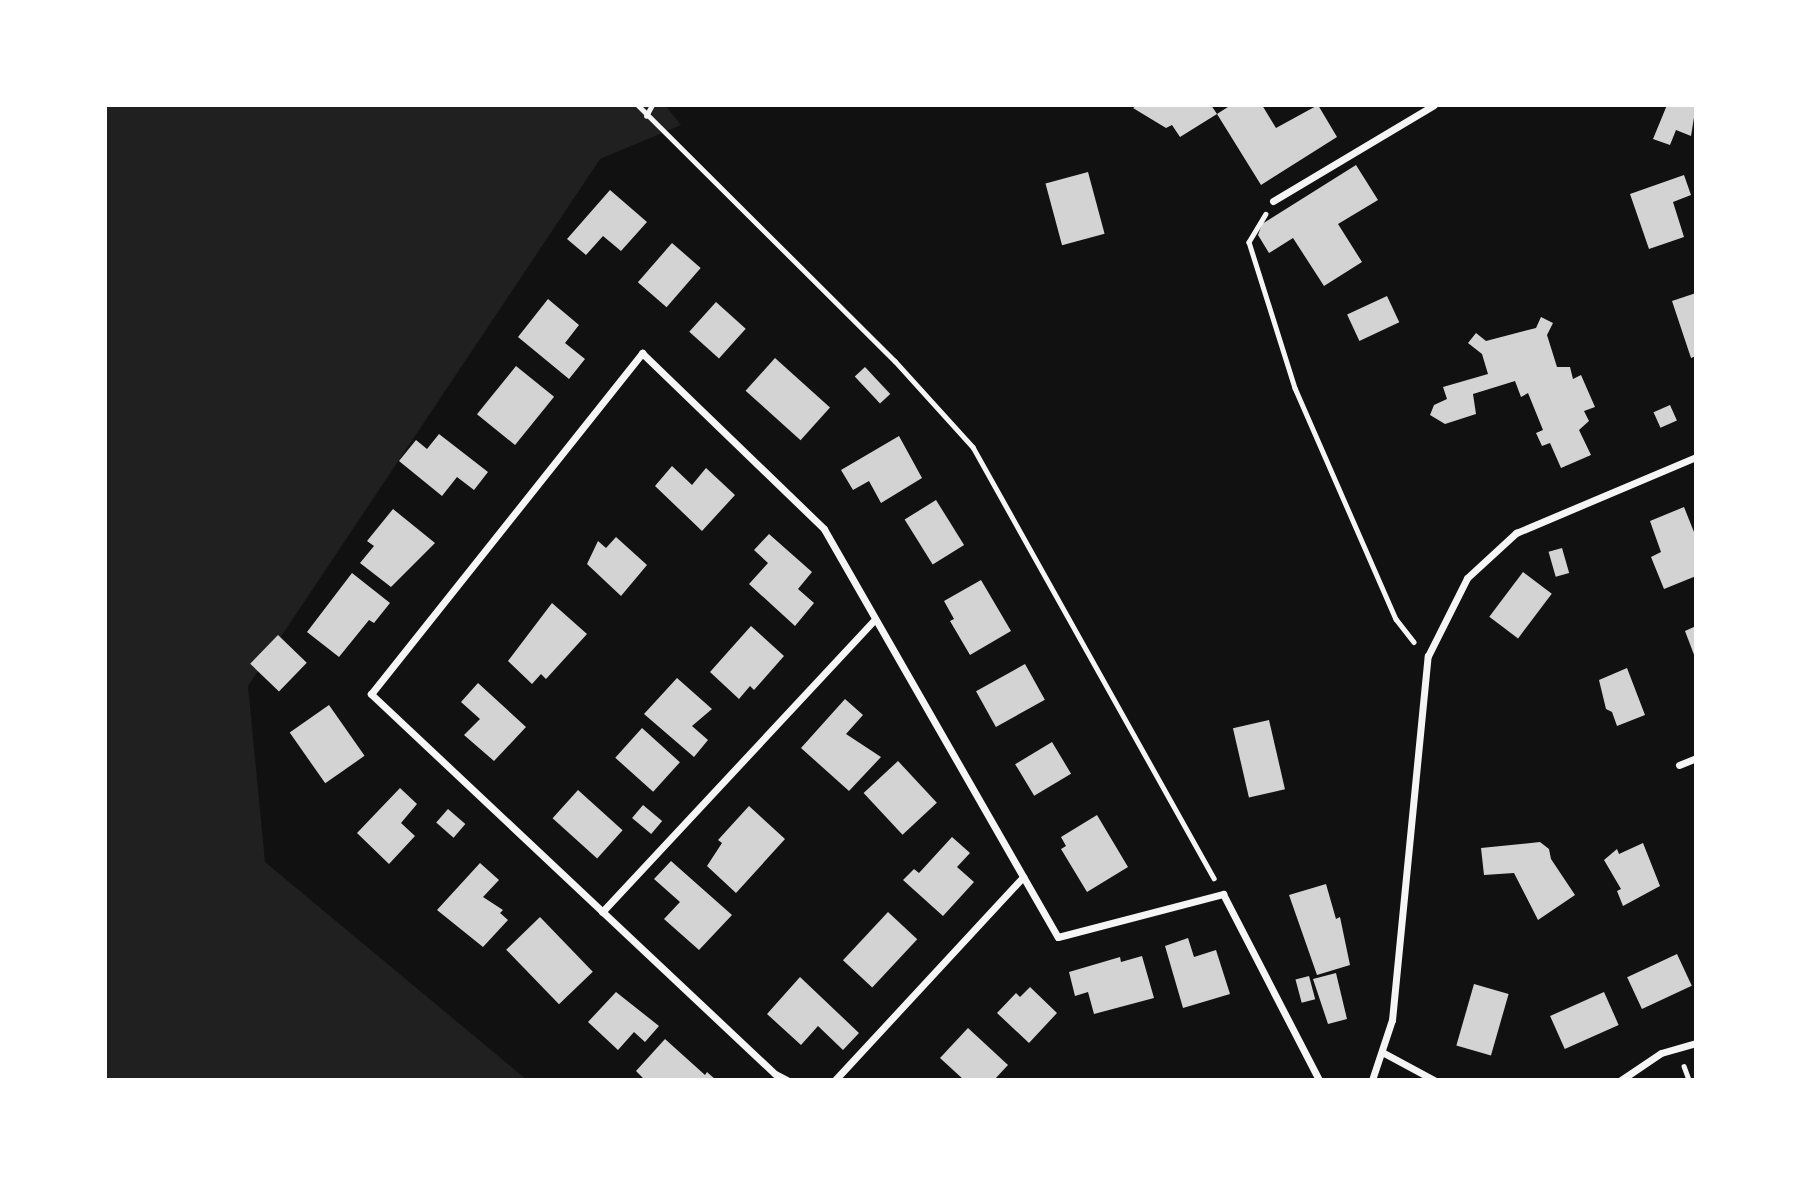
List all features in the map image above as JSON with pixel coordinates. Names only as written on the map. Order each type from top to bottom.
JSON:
[{"type":"street","points":[[1273,201],[1434,105]]},
{"type":"street","points":[[787,1080],[775,1074],[371,694],[642,353],[824,528],[1058,937],[1223,894],[1319,1080]]},
{"type":"street","points":[[1373,1080],[1392,1020],[1429,656],[1467,578],[1516,533],[1696,457]]},
{"type":"street","points":[[603,912],[876,619]]},
{"type":"street","points":[[1679,765],[1696,758]]},
{"type":"street","points":[[835,1080],[1023,877]]},
{"type":"street","points":[[1621,1080],[1661,1053],[1696,1043]]},
{"type":"street","points":[[1382,1052],[1434,1080]]},
{"type":"path","points":[[638,105],[646,116],[895,361],[973,447],[1223,894]]},
{"type":"path","points":[[646,116],[652,105]]},
{"type":"path","points":[[1273,201],[1249,242],[1295,388],[1396,619],[1429,656]]},
{"type":"shaded area","points":[[105,105],[665,105],[681,125],[600,159],[248,686],[265,862],[527,1080],[105,1080]]},
{"type":"building","points":[[1138,105],[1211,105],[1217,114],[1180,137],[1172,125],[1166,128],[1133,108]]},
{"type":"building","points":[[1231,105],[1262,105],[1276,128],[1318,105],[1337,137],[1261,185],[1217,114]]},
{"type":"building","points":[[1667,105],[1696,105],[1691,136],[1676,130],[1670,145],[1653,139]]},
{"type":"building","points":[[1356,165],[1378,200],[1338,224],[1362,262],[1324,286],[1293,238],[1269,253],[1258,235],[1262,224]]},
{"type":"building","points":[[1088,172],[1105,234],[1062,245],[1045,183]]},
{"type":"building","points":[[1684,175],[1691,195],[1673,202],[1684,237],[1649,249],[1630,194]]},
{"type":"building","points":[[610,190],[647,222],[621,251],[603,236],[586,255],[567,239]]},
{"type":"building","points":[[672,243],[701,268],[667,307],[638,282]]},
{"type":"building","points":[[1696,293],[1696,356],[1691,358],[1672,301]]},
{"type":"building","points":[[1387,296],[1399,322],[1359,341],[1347,315]]},
{"type":"building","points":[[548,299],[579,325],[565,343],[585,359],[569,379],[518,337]]},
{"type":"building","points":[[716,302],[746,329],[719,358],[689,332]]},
{"type":"building","points":[[1541,317],[1553,323],[1547,335],[1557,367],[1570,367],[1573,379],[1581,375],[1595,407],[1584,411],[1589,421],[1579,430],[1591,455],[1561,468],[1550,443],[1542,446],[1536,433],[1543,430],[1528,393],[1521,397],[1515,381],[1473,394],[1476,414],[1445,424],[1430,415],[1434,405],[1447,399],[1443,387],[1488,374],[1482,354],[1468,343],[1476,333],[1486,341],[1536,328]]},
{"type":"building","points":[[775,358],[830,408],[801,440],[746,391]]},
{"type":"building","points":[[516,366],[554,397],[515,445],[477,414]]},
{"type":"building","points":[[865,367],[890,394],[880,404],[855,377]]},
{"type":"building","points":[[1670,405],[1677,421],[1660,428],[1654,412]]},
{"type":"building","points":[[439,434],[488,472],[474,490],[457,477],[442,496],[399,461],[416,440],[427,449]]},
{"type":"building","points":[[899,436],[922,478],[881,503],[869,481],[853,490],[841,470]]},
{"type":"building","points":[[672,466],[692,485],[706,468],[735,495],[702,531],[655,486]]},
{"type":"building","points":[[936,500],[964,545],[933,565],[905,520]]},
{"type":"building","points":[[1684,507],[1696,537],[1696,576],[1664,589],[1651,557],[1661,552],[1650,521]]},
{"type":"building","points":[[393,509],[435,543],[391,587],[360,563],[374,546],[367,541]]},
{"type":"building","points":[[769,534],[812,572],[798,589],[814,603],[795,626],[749,584],[768,563],[754,550]]},
{"type":"building","points":[[616,537],[647,565],[621,596],[587,564],[598,541],[606,548]]},
{"type":"building","points":[[1562,548],[1569,573],[1556,577],[1549,552]]},
{"type":"building","points":[[1523,572],[1552,594],[1518,638],[1489,617]]},
{"type":"building","points":[[352,573],[390,603],[374,623],[369,620],[339,657],[307,632]]},
{"type":"building","points":[[981,580],[1011,631],[970,655],[950,621],[954,619],[944,601]]},
{"type":"building","points":[[552,603],[587,634],[546,679],[541,674],[532,684],[508,661]]},
{"type":"building","points":[[751,626],[784,656],[754,690],[750,686],[739,699],[710,672]]},
{"type":"building","points":[[1696,626],[1696,660],[1685,631]]},
{"type":"building","points":[[278,635],[307,663],[279,692],[250,664]]},
{"type":"building","points":[[1025,664],[1045,700],[996,727],[976,691]]},
{"type":"building","points":[[1627,668],[1645,715],[1617,726],[1612,712],[1606,709],[1599,680]]},
{"type":"building","points":[[677,678],[712,709],[692,726],[708,740],[694,757],[644,714]]},
{"type":"building","points":[[478,683],[526,727],[494,761],[464,735],[480,719],[461,702]]},
{"type":"building","points":[[845,699],[863,715],[846,734],[881,757],[849,791],[801,748]]},
{"type":"building","points":[[329,705],[365,756],[325,783],[290,733]]},
{"type":"building","points":[[1269,720],[1285,789],[1249,798],[1233,728]]},
{"type":"building","points":[[642,728],[680,762],[653,792],[615,758]]},
{"type":"building","points":[[1052,742],[1071,774],[1034,796],[1015,764]]},
{"type":"building","points":[[898,761],[937,803],[903,835],[864,793]]},
{"type":"building","points":[[400,788],[417,804],[401,823],[415,836],[389,864],[357,833]]},
{"type":"building","points":[[578,790],[623,830],[597,858],[553,818]]},
{"type":"building","points":[[643,805],[662,821],[651,834],[632,818]]},
{"type":"building","points":[[749,806],[785,839],[736,893],[707,866],[722,843],[718,840]]},
{"type":"building","points":[[448,809],[465,824],[454,838],[436,823]]},
{"type":"building","points":[[1097,815],[1128,867],[1087,892],[1061,849],[1066,846],[1061,837]]},
{"type":"building","points":[[952,837],[970,853],[957,867],[974,882],[943,916],[903,880],[914,869],[919,873]]},
{"type":"building","points":[[1540,842],[1549,849],[1551,859],[1575,895],[1538,920],[1514,873],[1484,875],[1481,848]]},
{"type":"building","points":[[1643,843],[1660,886],[1623,906],[1617,891],[1621,889],[1604,860],[1617,849],[1619,854]]},
{"type":"building","points":[[671,861],[732,915],[699,950],[664,919],[680,902],[654,879]]},
{"type":"building","points":[[480,863],[499,880],[483,897],[503,910],[500,913],[508,920],[483,947],[437,910]]},
{"type":"building","points":[[1326,884],[1336,919],[1340,917],[1350,965],[1317,975],[1289,895]]},
{"type":"building","points":[[888,912],[917,939],[872,988],[843,960]]},
{"type":"building","points":[[540,917],[593,972],[559,1004],[506,950]]},
{"type":"building","points":[[1188,938],[1194,957],[1216,950],[1230,994],[1183,1008],[1165,946]]},
{"type":"building","points":[[1677,954],[1692,986],[1642,1009],[1627,977]]},
{"type":"building","points":[[1142,956],[1154,998],[1094,1014],[1088,992],[1075,996],[1069,972],[1120,957],[1121,962]]},
{"type":"building","points":[[1336,973],[1347,1019],[1328,1024],[1313,979]]},
{"type":"building","points":[[1309,976],[1315,999],[1302,1003],[1295,980]]},
{"type":"building","points":[[800,977],[859,1033],[843,1050],[818,1026],[801,1045],[767,1014]]},
{"type":"building","points":[[1474,984],[1509,994],[1491,1055],[1456,1046]]},
{"type":"building","points":[[1030,987],[1057,1013],[1029,1043],[997,1013],[1016,993],[1020,997]]},
{"type":"building","points":[[616,992],[659,1026],[645,1042],[634,1032],[618,1050],[588,1022]]},
{"type":"building","points":[[1604,992],[1619,1025],[1565,1049],[1550,1016]]},
{"type":"building","points":[[968,1028],[1008,1065],[994,1080],[964,1080],[940,1058]]},
{"type":"building","points":[[665,1039],[705,1075],[707,1072],[716,1080],[645,1080],[636,1071]]}]
